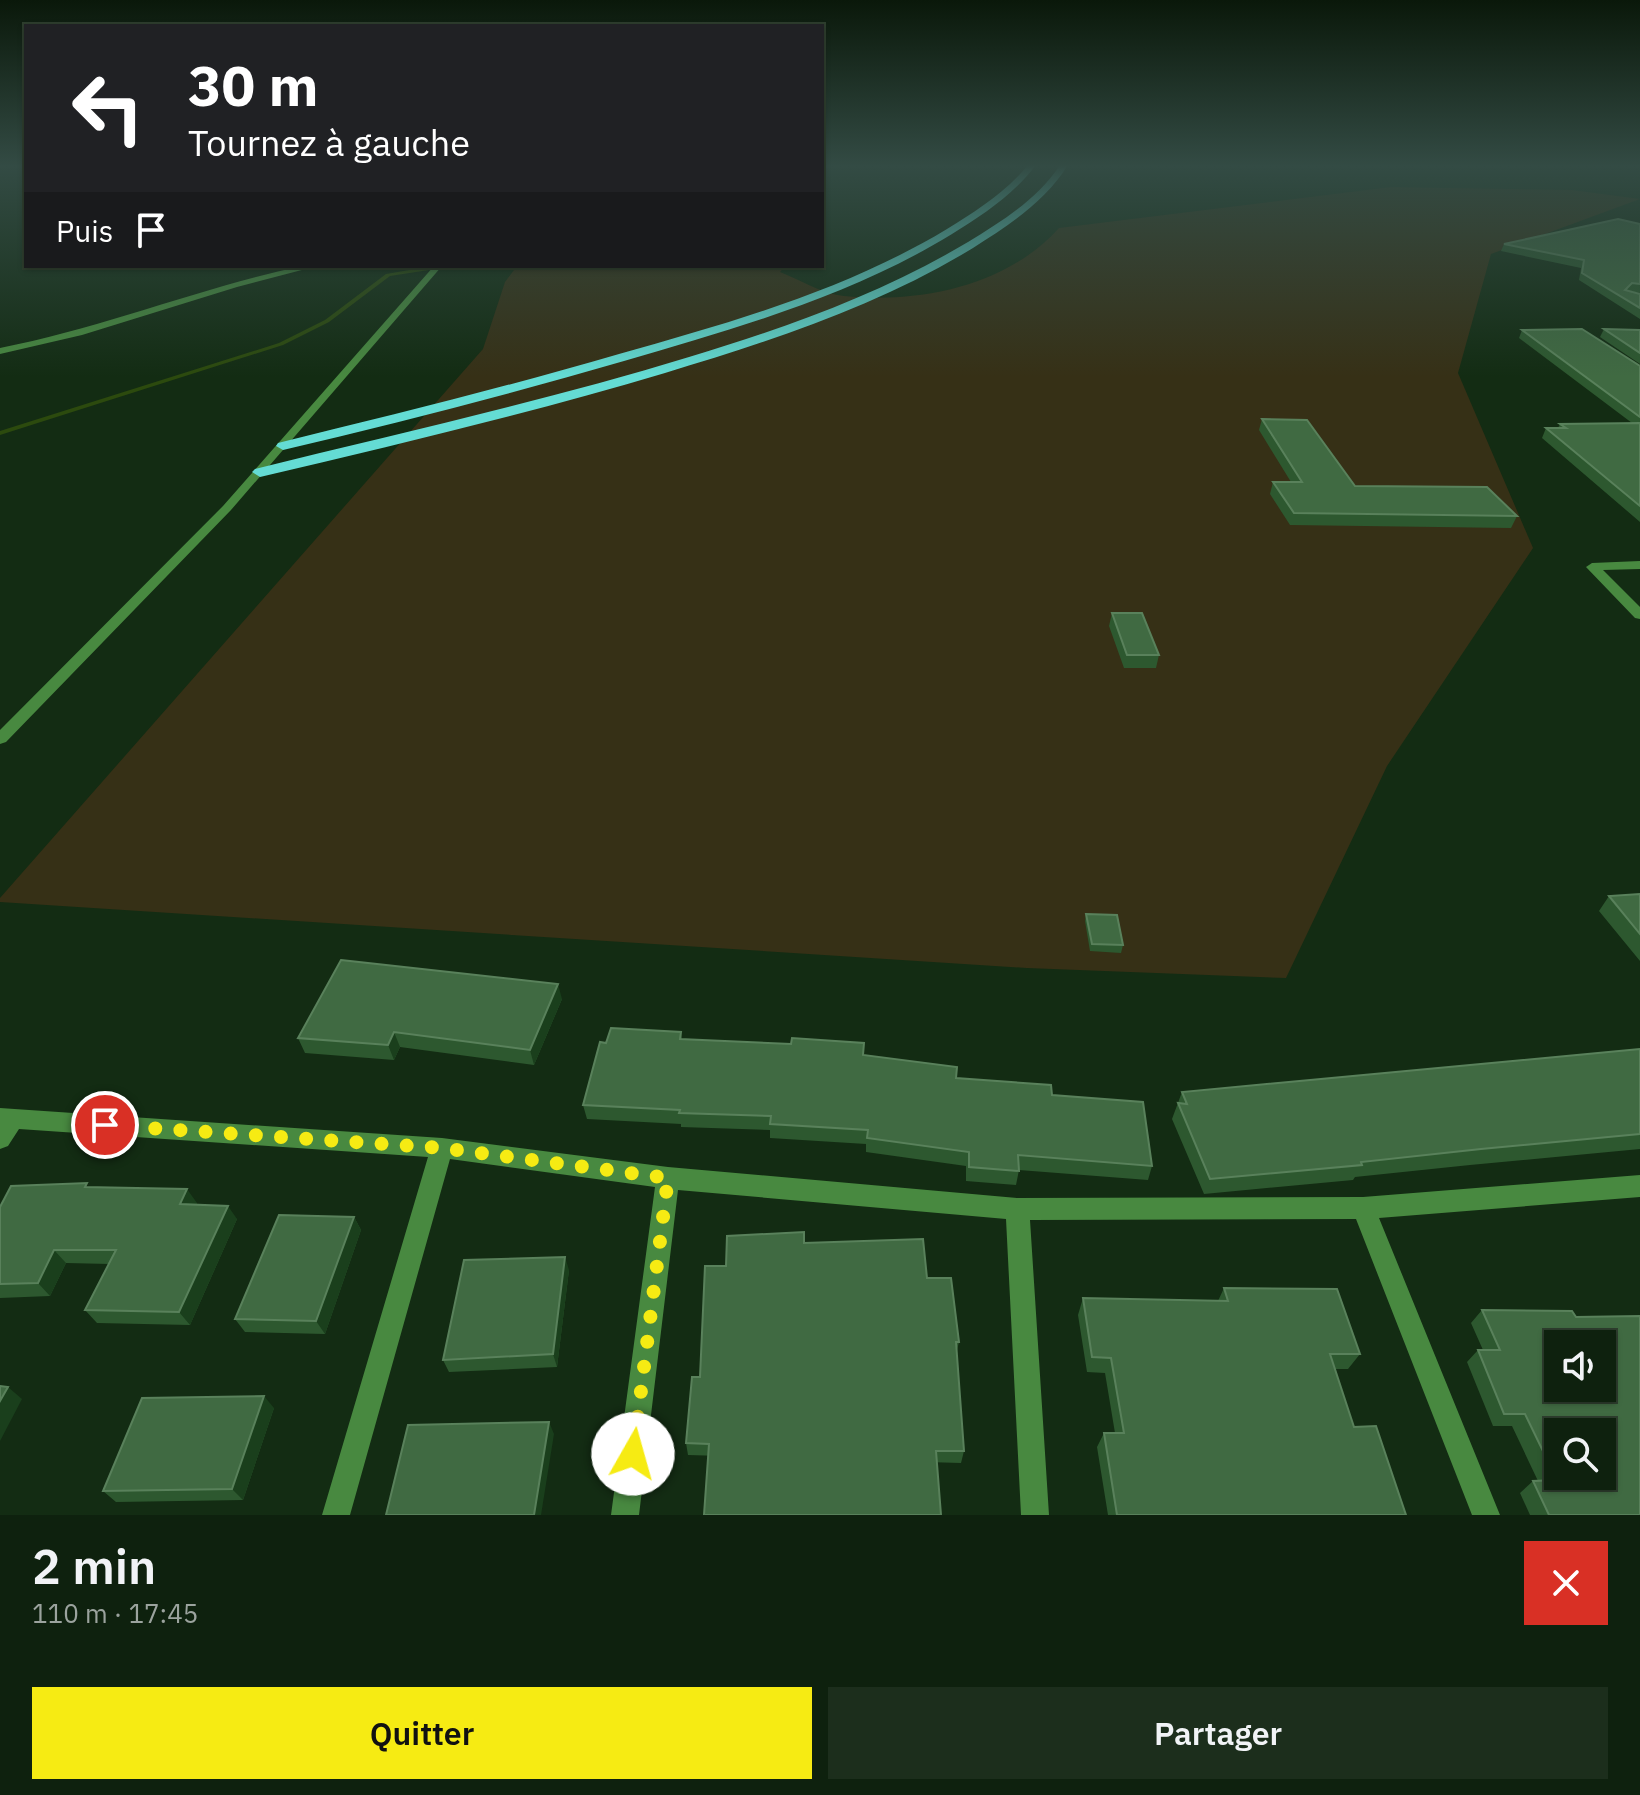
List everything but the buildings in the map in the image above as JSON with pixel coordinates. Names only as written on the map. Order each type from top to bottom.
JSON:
[{"type":"highway","points":[[283,446],[408,417],[719,331],[833,288],[944,236]]},
{"type":"highway","points":[[260,472],[443,430],[601,388],[753,342],[862,299],[956,255],[984,236]]},
{"type":"street","points":[[0,351],[58,340],[245,280],[303,268]]},
{"type":"street","points":[[0,739],[260,472],[436,268]]},
{"type":"street","points":[[1640,565],[1592,567],[1640,615]]},
{"type":"street","points":[[0,1139],[6,1118],[442,1148],[668,1178],[1017,1209],[1363,1208],[1640,1186]]},
{"type":"street","points":[[336,1515],[442,1148]]},
{"type":"street","points":[[625,1515],[668,1178]]},
{"type":"street","points":[[1363,1208],[1486,1515]]},
{"type":"street","points":[[1017,1209],[1035,1515]]},
{"type":"shaded area","points":[[1051,236],[1541,236],[1491,254],[1458,373],[1533,548],[1387,766],[1286,978],[1027,968],[0,902],[0,898],[483,349],[505,282],[516,268],[783,268],[780,272],[836,295],[902,297],[960,287],[988,277],[1038,248]]},
{"type":"waterway","points":[[0,433],[281,344],[327,321],[388,275],[427,269]]},
{"type":"route","points":[[105,1125],[442,1148],[668,1178],[633,1454]]}]
